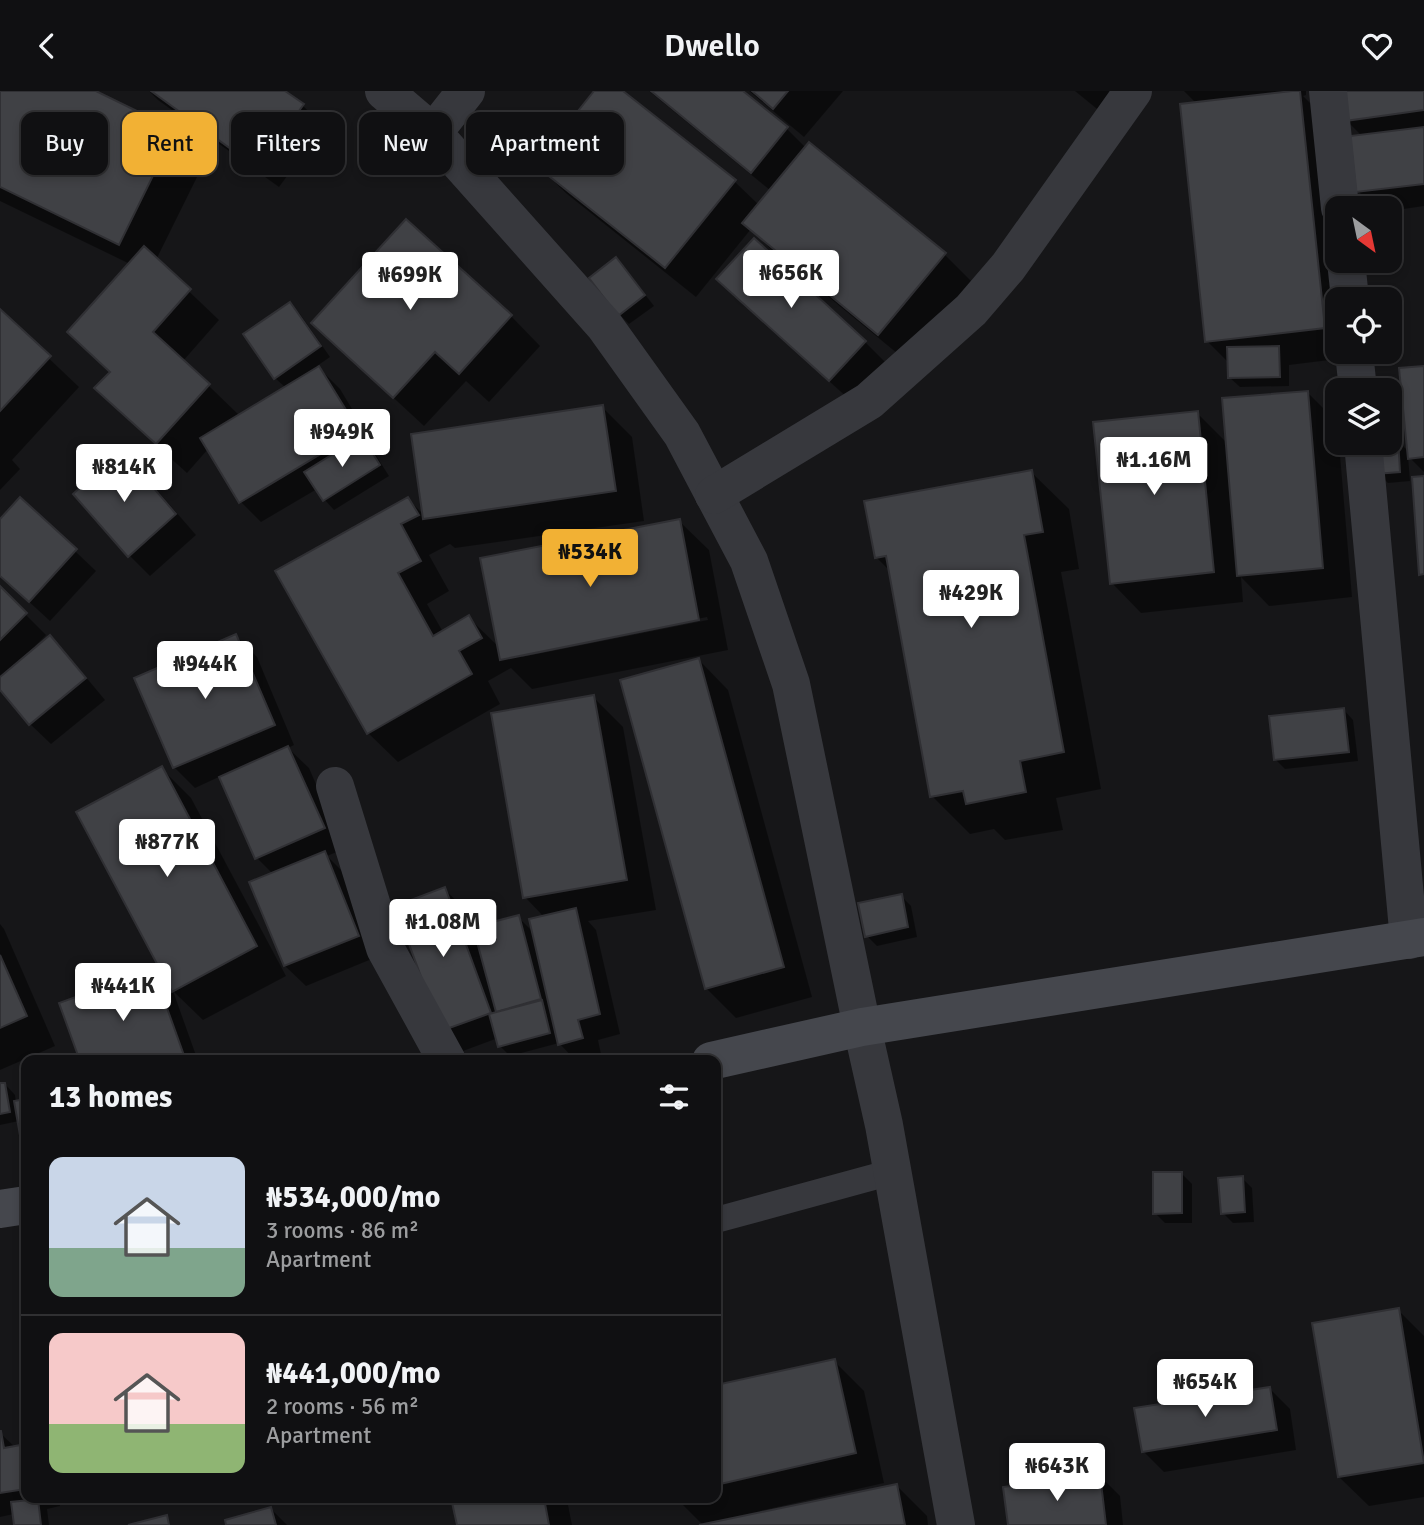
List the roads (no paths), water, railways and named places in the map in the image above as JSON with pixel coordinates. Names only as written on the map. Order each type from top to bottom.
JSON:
[{"type":"street","points":[[384,91],[408,112]]},
{"type":"street","points":[[450,112],[466,91]]},
{"type":"street","points":[[714,495],[869,401],[971,310],[1008,267],[1133,91]]},
{"type":"street","points":[[1328,91],[1339,196]]},
{"type":"street","points":[[452,154],[604,325],[682,434],[749,561],[791,684],[884,1125],[956,1525]]},
{"type":"street","points":[[721,1059],[862,1027],[1416,939],[1364,455]]},
{"type":"street","points":[[335,786],[385,948],[444,1055]]},
{"type":"street","points":[[0,1209],[21,1206]]},
{"type":"lane","points":[[721,1219],[892,1172]]}]
